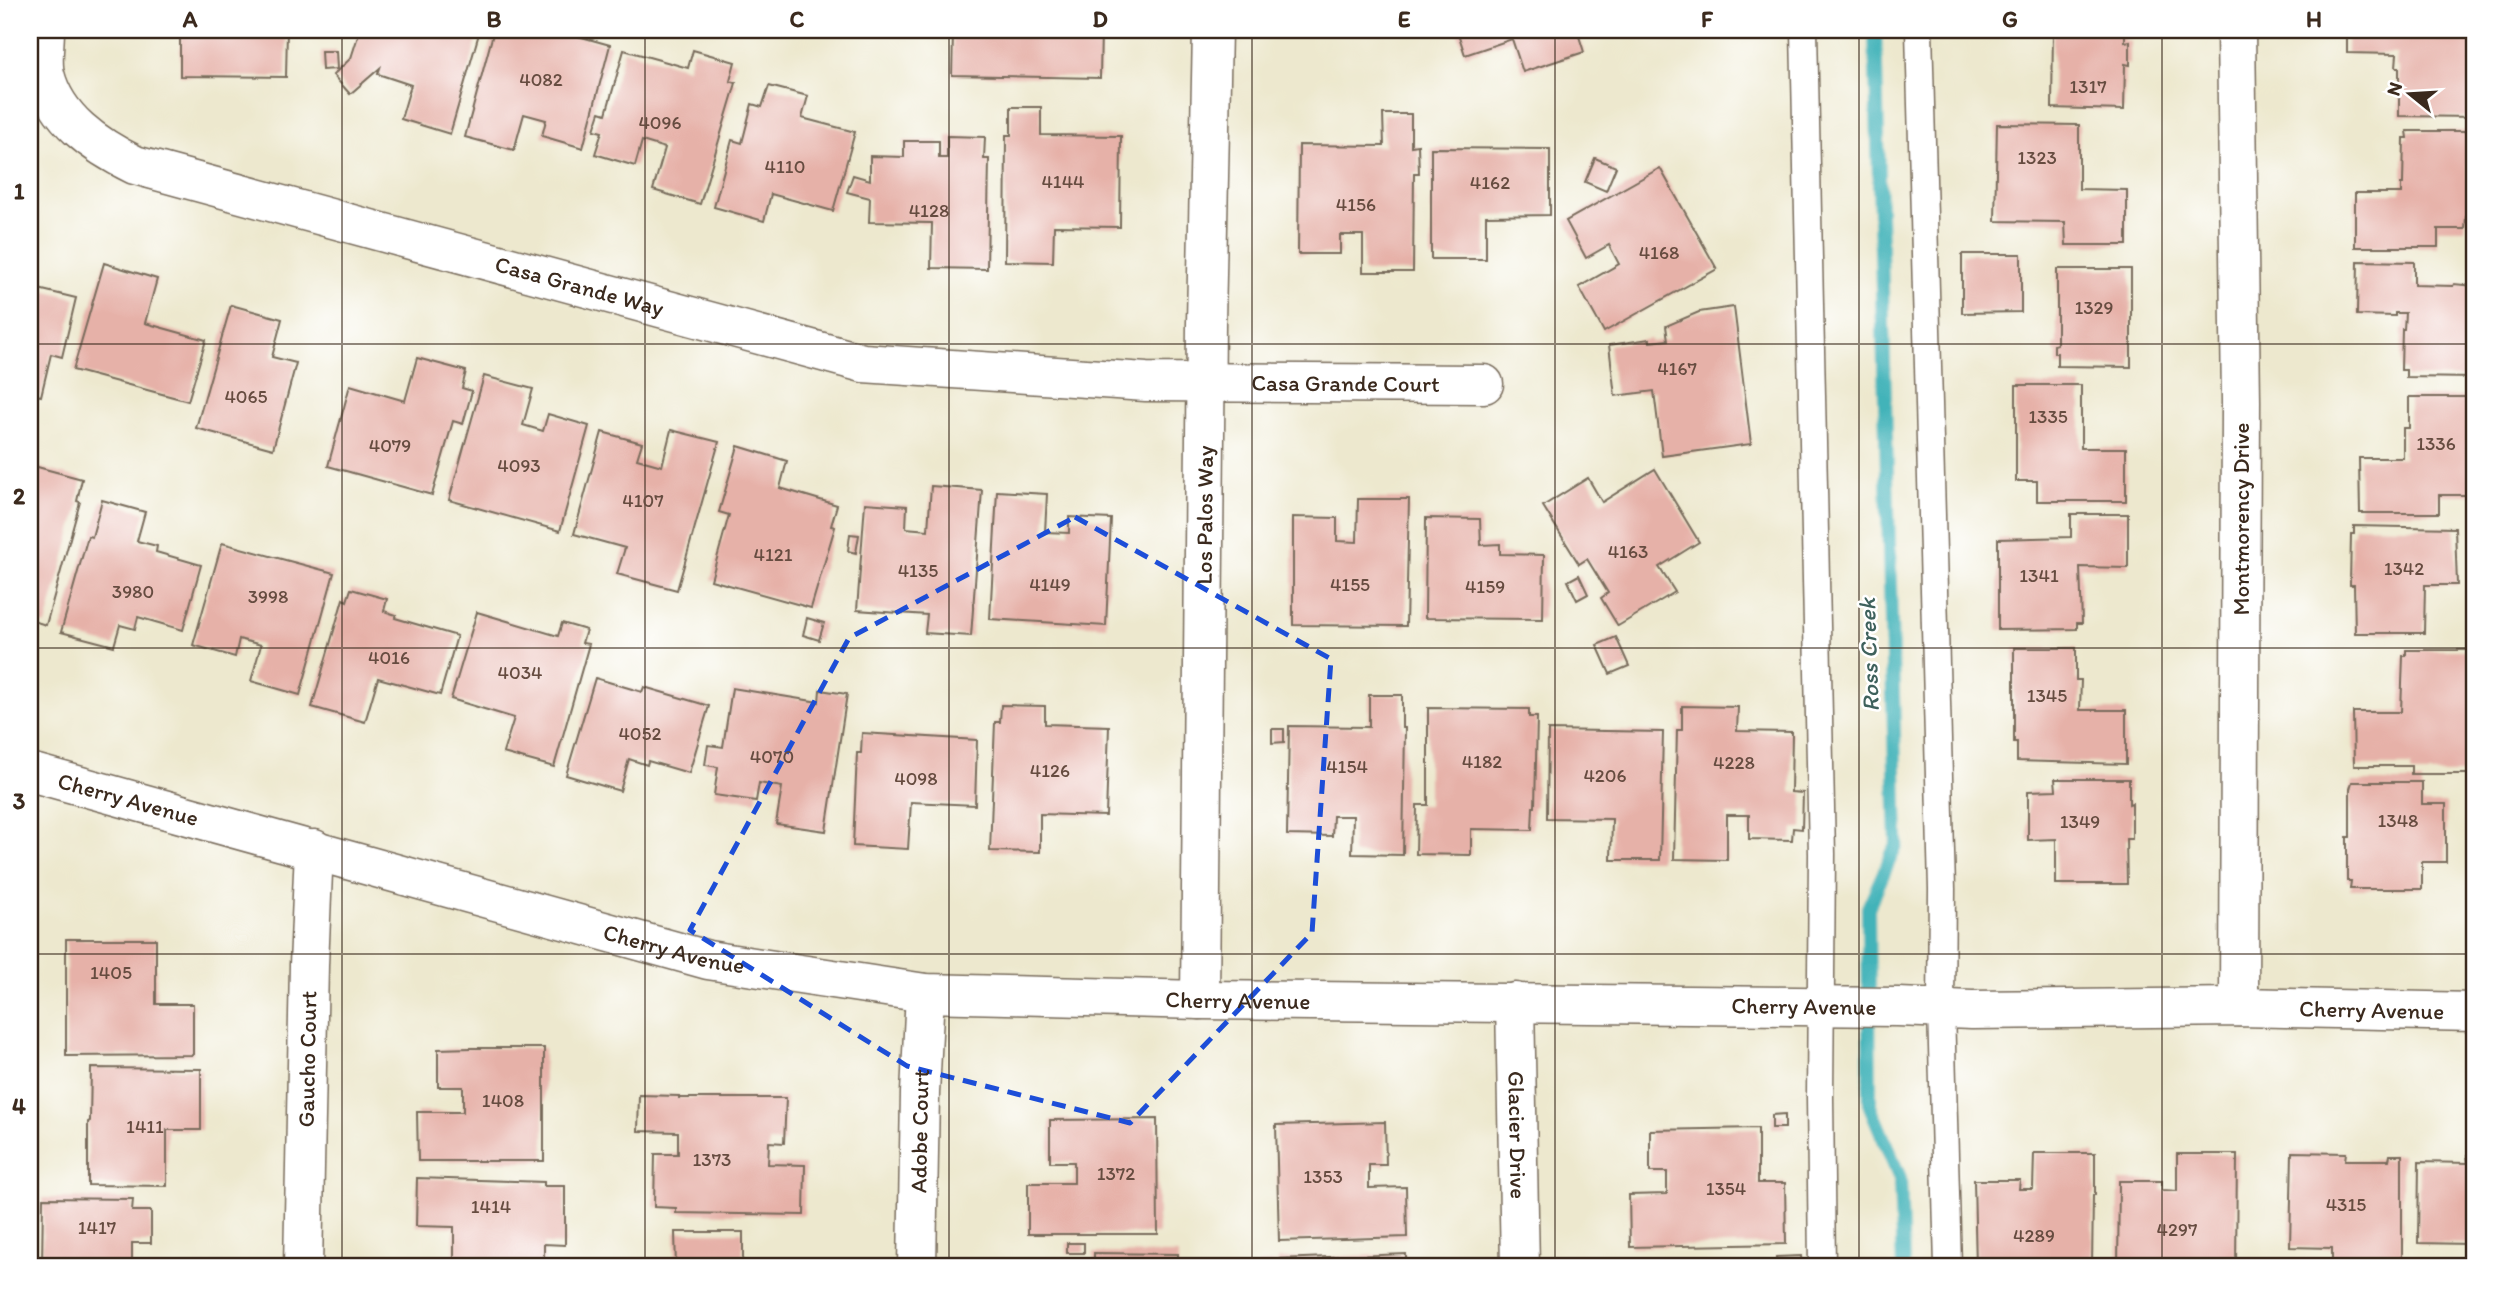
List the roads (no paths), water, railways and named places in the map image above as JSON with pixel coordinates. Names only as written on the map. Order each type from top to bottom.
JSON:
[{"type":"street","name":"Casa Grande Way","points":[[45,30],[44,72],[53,95],[78,129],[104,149],[135,165],[863,363],[1146,382],[1206,383]]},
{"type":"street","name":"Los Palos Way","points":[[1200,1000],[1206,383],[1213,30]]},
{"type":"street","name":"Montmorency Drive","points":[[2236,30],[2241,401],[2239,1007]]},
{"type":"street","name":"Casa Grande Court","points":[[1206,383],[1484,384]]},
{"type":"street","name":"Cherry Avenue","points":[[30,772],[708,960],[925,993],[1200,1000],[1941,1009],[2239,1007],[2474,1012]]},
{"type":"street","name":"Gaucho Court","points":[[303,1267],[314,849]]},
{"type":"street","name":"Adobe Court","points":[[917,1267],[925,993]]},
{"type":"street","name":"Glacier Drive","points":[[1515,1002],[1520,1267]]},
{"type":"lane","points":[[1804,30],[1822,854],[1830,1007],[1822,1267]]},
{"type":"lane","points":[[1919,30],[1942,889],[1941,1009],[1948,1267]]},
{"type":"waterway","name":"Ross Creek","points":[[1875,30],[1897,843],[1868,908],[1870,1106],[1900,1178],[1903,1267]]}]
